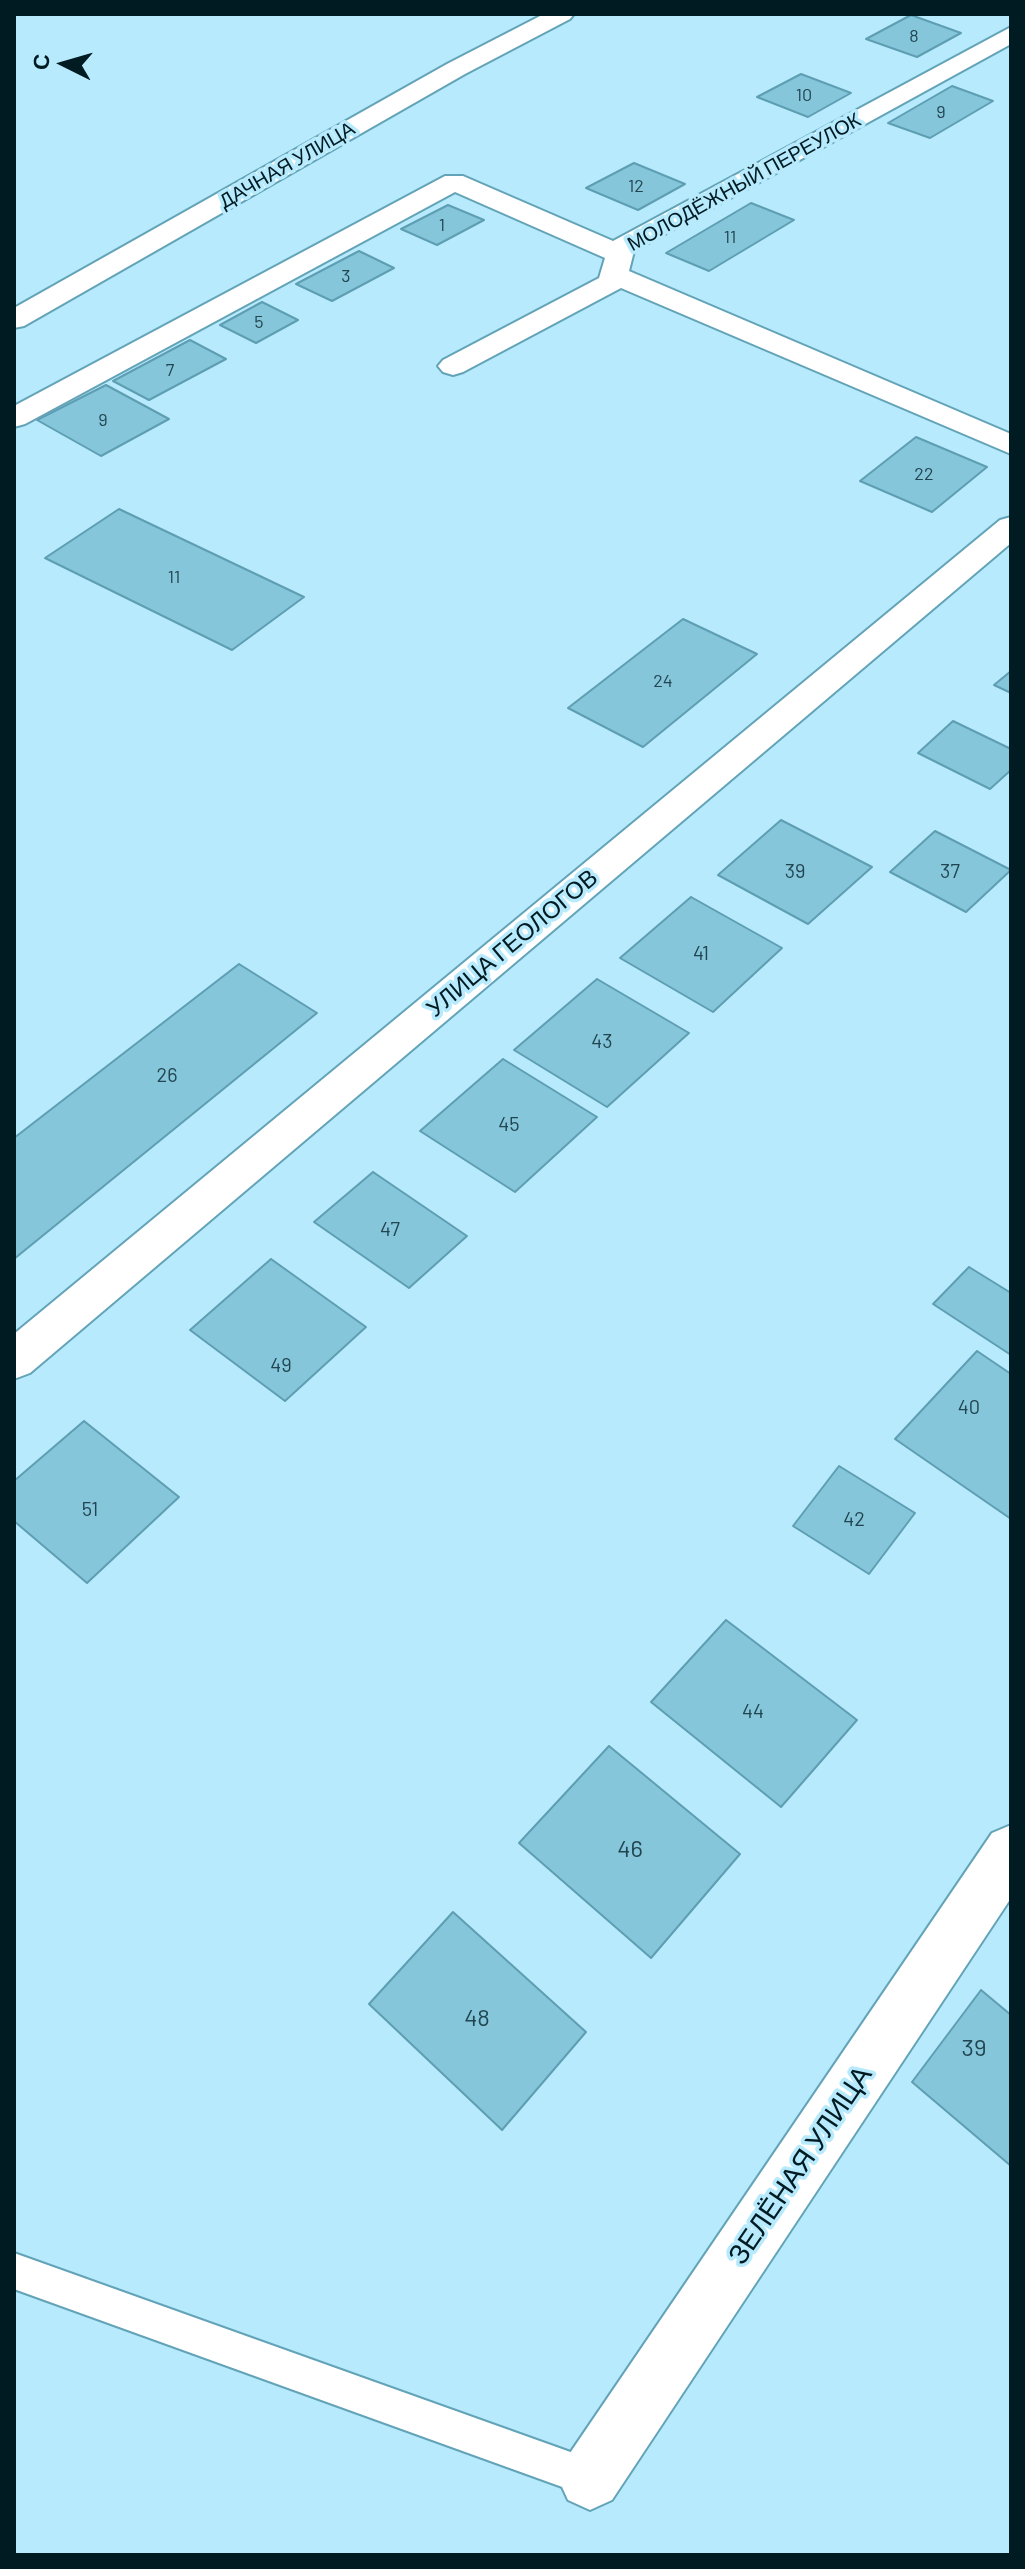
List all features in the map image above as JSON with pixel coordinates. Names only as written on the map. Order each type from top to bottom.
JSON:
[{"type":"street","name":"ДАЧНАЯ УЛИЦА","points":[[14,320],[456,69],[562,14]]},
{"type":"street","name":"МОЛОДЁЖНЫЙ ПЕРЕУЛОК","points":[[453,366],[612,282],[622,247],[1011,34]]},
{"type":"street","points":[[14,418],[454,182],[617,265],[1011,445]]},
{"type":"street","name":"УЛИЦА ГЕОЛОГОВ","points":[[14,1360],[1011,527]]},
{"type":"street","name":"ЗЕЛЁНАЯ УЛИЦА","points":[[590,2478],[1011,1851]]},
{"type":"lane","points":[[14,2271],[590,2478]]},
{"type":"building","points":[[911,15],[961,33],[917,57],[866,39]]},
{"type":"building","points":[[801,74],[851,93],[808,117],[757,97]]},
{"type":"building","points":[[952,86],[993,101],[930,138],[888,123]]},
{"type":"building","points":[[634,163],[685,184],[638,210],[586,188]]},
{"type":"building","points":[[751,203],[794,220],[709,271],[666,253]]},
{"type":"building","points":[[448,205],[484,220],[437,245],[401,229]]},
{"type":"building","points":[[359,251],[394,268],[332,301],[296,284]]},
{"type":"building","points":[[262,302],[298,320],[256,343],[220,325]]},
{"type":"building","points":[[190,340],[226,359],[149,400],[113,381]]},
{"type":"building","points":[[106,385],[169,419],[101,456],[37,420]]},
{"type":"building","points":[[916,437],[987,467],[932,512],[860,481]]},
{"type":"building","points":[[119,509],[304,597],[232,650],[45,558]]},
{"type":"building","points":[[683,619],[757,654],[643,747],[568,708]]},
{"type":"building","points":[[1011,671],[1011,693],[994,685]]},
{"type":"building","points":[[953,721],[1011,749],[1011,770],[990,789],[918,753]]},
{"type":"building","points":[[781,820],[872,867],[808,924],[718,875]]},
{"type":"building","points":[[935,831],[1011,870],[966,912],[890,872]]},
{"type":"building","points":[[691,897],[782,948],[713,1012],[620,958]]},
{"type":"building","points":[[239,964],[317,1013],[14,1259],[14,1138]]},
{"type":"building","points":[[597,979],[689,1033],[607,1107],[514,1050]]},
{"type":"building","points":[[503,1059],[597,1117],[515,1192],[420,1131]]},
{"type":"building","points":[[373,1172],[467,1236],[409,1288],[314,1222]]},
{"type":"building","points":[[271,1259],[366,1327],[285,1401],[190,1330]]},
{"type":"building","points":[[969,1267],[1011,1293],[1011,1355],[933,1304]]},
{"type":"building","points":[[977,1351],[1011,1374],[1011,1519],[895,1439]]},
{"type":"building","points":[[84,1421],[179,1497],[87,1583],[14,1521],[14,1481]]},
{"type":"building","points":[[839,1466],[915,1513],[869,1574],[793,1526]]},
{"type":"building","points":[[726,1620],[857,1720],[781,1807],[651,1702]]},
{"type":"building","points":[[609,1746],[740,1854],[651,1958],[519,1843]]},
{"type":"building","points":[[453,1912],[586,2032],[502,2130],[369,2004]]},
{"type":"building","points":[[981,1990],[1011,2015],[1011,2166],[912,2082]]}]
